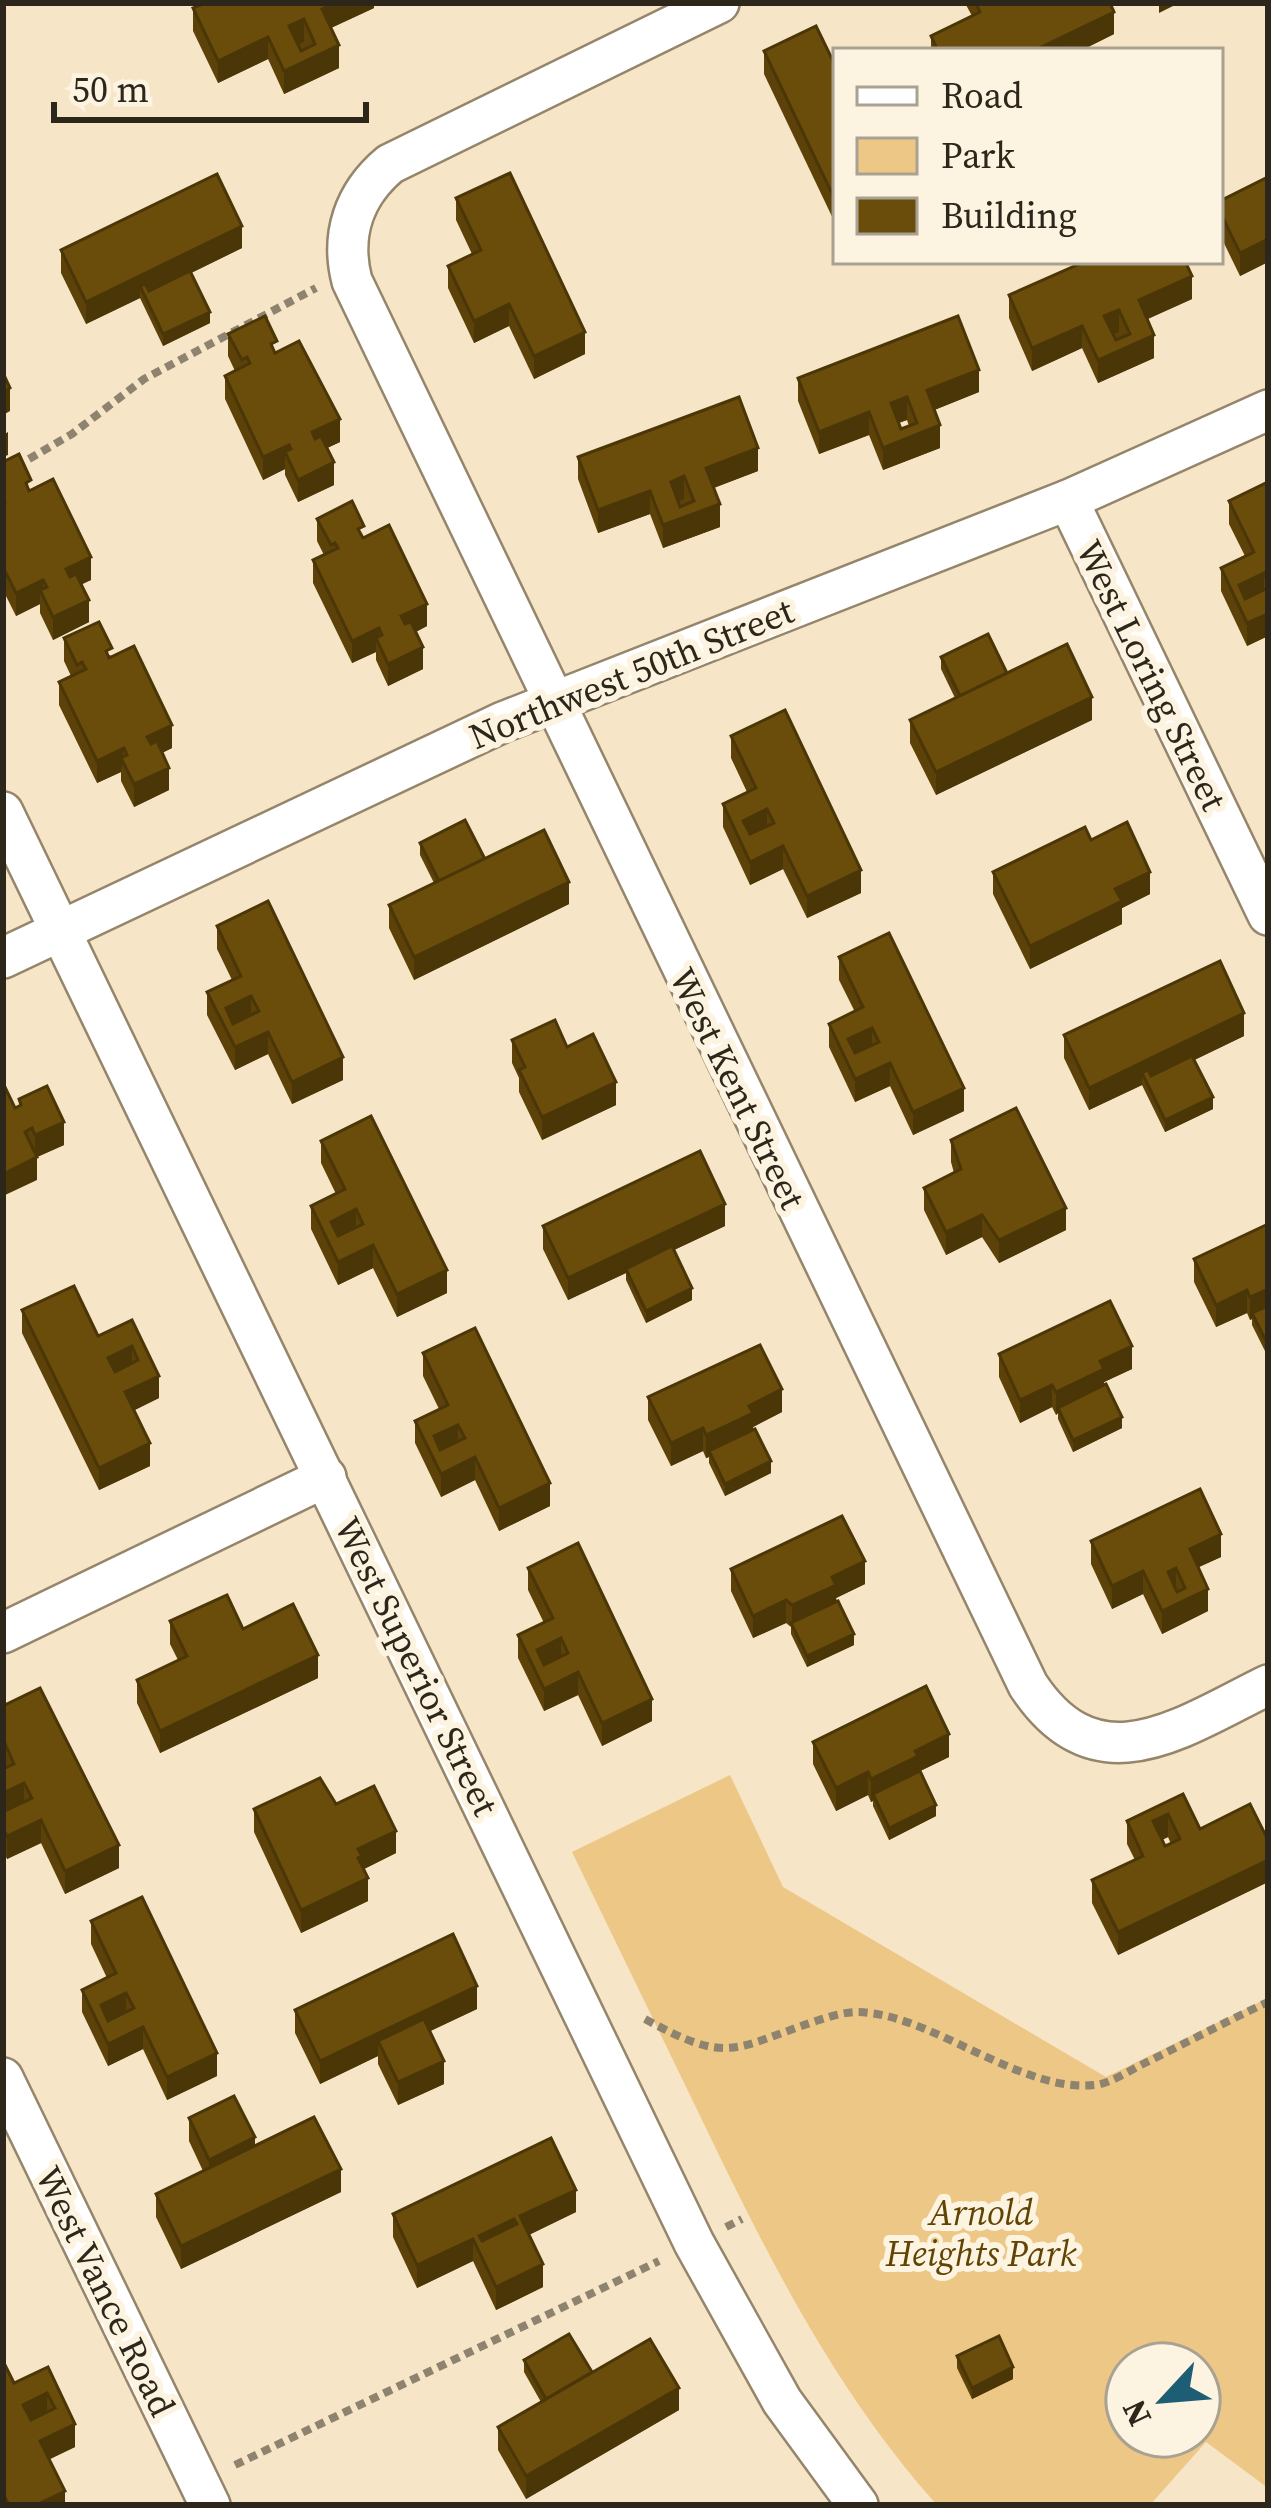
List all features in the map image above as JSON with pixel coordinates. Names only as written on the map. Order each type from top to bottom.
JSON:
[{"type":"street","points":[[349,254],[366,187],[390,164],[719,3]]},
{"type":"street","name":"West Kent Street","points":[[349,254],[364,311],[1007,1642],[1045,1711],[1064,1727],[1092,1740],[1137,1743],[1167,1734],[1268,1685]]},
{"type":"street","name":"Northwest 50th Street","points":[[3,958],[503,722],[1068,500],[1268,410]]},
{"type":"street","name":"West Loring Street","points":[[1068,500],[1268,915]]},
{"type":"street","name":"West Superior Street","points":[[3,812],[694,2243],[782,2402],[858,2505]]},
{"type":"street","points":[[3,1633],[326,1477]]},
{"type":"street","name":"West Vance Road","points":[[3,2078],[204,2494]]},
{"type":"path","points":[[3,474],[72,434],[144,379],[349,254]]},
{"type":"path","points":[[645,2019],[692,2044],[726,2049],[772,2039],[833,2015],[863,2012],[913,2024],[997,2062],[1052,2079],[1096,2085],[1268,2002]]},
{"type":"path","points":[[204,2494],[742,2219]]},
{"type":"green space","name":"Arnold Heights Park","points":[[730,1775],[783,1887],[1106,2077],[1268,1998],[1268,2488],[1223,2455],[1223,2340],[1103,2340],[1103,2460],[1190,2460],[1150,2505],[937,2505],[836,2370],[729,2174],[572,1852]]},
{"type":"building","points":[[205,3],[336,3],[322,9],[339,45],[284,71],[268,37],[218,61],[193,8]],"holes":[[[304,19],[315,44],[301,51],[289,26]]]},
{"type":"building","points":[[976,3],[1110,3],[1114,12],[1039,48],[937,48],[931,36],[980,12]]},
{"type":"building","points":[[816,26],[833,61],[833,196],[764,51]]},
{"type":"building","points":[[510,173],[585,332],[534,356],[509,304],[474,321],[448,266],[481,250],[456,198]]},
{"type":"building","points":[[217,174],[242,226],[86,302],[61,250]]},
{"type":"building","points":[[1268,177],[1268,239],[1240,253],[1223,218],[1223,200]]},
{"type":"building","points":[[1079,264],[1186,264],[1192,276],[1139,300],[1154,335],[1098,360],[1082,326],[1032,348],[1009,295]],"holes":[[[1119,310],[1130,334],[1116,340],[1104,316]]]},
{"type":"building","points":[[190,271],[210,312],[163,334],[140,286],[145,284],[149,291]]},
{"type":"building","points":[[265,316],[277,341],[271,344],[275,353],[299,341],[340,419],[312,432],[315,439],[321,436],[334,462],[298,480],[285,452],[291,449],[289,445],[263,457],[225,376],[250,363],[247,357],[242,360],[228,334]]},
{"type":"building","points":[[958,316],[979,370],[927,390],[940,425],[883,448],[869,412],[819,432],[798,378]],"holes":[[[907,397],[917,423],[901,429],[891,403]]]},
{"type":"building","points":[[739,397],[758,448],[706,468],[720,504],[663,525],[650,491],[598,510],[578,457]],"holes":[[[684,476],[694,501],[680,507],[671,482]]]},
{"type":"building","points":[[19,454],[31,480],[26,483],[29,491],[53,479],[91,557],[66,569],[70,577],[76,574],[89,600],[53,617],[40,590],[47,587],[43,580],[16,593],[3,567],[3,462]]},
{"type":"building","points":[[1268,482],[1268,582],[1264,573],[1239,585],[1245,599],[1268,588],[1268,614],[1247,623],[1221,568],[1254,552],[1229,501]]},
{"type":"building","points":[[352,501],[364,526],[358,529],[363,538],[389,525],[427,604],[401,616],[405,624],[411,622],[423,647],[388,664],[376,638],[382,635],[379,628],[352,641],[313,560],[338,548],[331,545],[317,519]]},
{"type":"building","points":[[99,622],[112,648],[106,651],[109,658],[134,646],[172,725],[147,737],[151,744],[157,741],[169,768],[134,784],[121,758],[127,755],[124,748],[97,761],[59,682],[86,669],[82,662],[77,665],[64,638]]},
{"type":"building","points":[[988,634],[1007,673],[960,696],[941,657]]},
{"type":"building","points":[[1067,644],[1092,697],[936,772],[910,720]]},
{"type":"building","points":[[785,710],[861,870],[807,896],[783,846],[750,862],[723,804],[756,788],[731,736]],"holes":[[[767,809],[774,823],[750,834],[743,821]]]},
{"type":"building","points":[[465,820],[485,859],[439,881],[420,843]]},
{"type":"building","points":[[1127,822],[1150,872],[1115,889],[1122,901],[1030,946],[993,872],[1085,827],[1091,840]]},
{"type":"building","points":[[544,830],[569,882],[414,957],[389,905]]},
{"type":"building","points":[[268,901],[343,1057],[292,1082],[268,1032],[235,1047],[207,992],[241,976],[217,926]],"holes":[[[251,996],[259,1011],[233,1024],[226,1008]]]},
{"type":"building","points":[[889,933],[964,1088],[913,1112],[890,1063],[855,1079],[829,1024],[863,1007],[839,957]],"holes":[[[872,1028],[879,1042],[855,1053],[848,1039]]]},
{"type":"building","points":[[1220,961],[1244,1013],[1089,1088],[1064,1035]]},
{"type":"building","points":[[555,1020],[567,1047],[593,1034],[616,1082],[542,1117],[519,1070],[525,1067],[512,1040]]},
{"type":"building","points":[[1192,1056],[1213,1097],[1165,1120],[1142,1073],[1148,1070],[1151,1076]]},
{"type":"building","points":[[3,1083],[15,1108],[21,1105],[19,1099],[47,1086],[64,1122],[35,1135],[32,1128],[25,1132],[37,1157],[3,1174]]},
{"type":"building","points":[[1016,1108],[1066,1208],[999,1240],[982,1215],[946,1232],[924,1188],[961,1169],[951,1140]]},
{"type":"building","points":[[371,1116],[447,1270],[397,1294],[373,1245],[338,1262],[311,1206],[345,1189],[321,1141]],"holes":[[[356,1209],[363,1224],[338,1236],[331,1222]]]},
{"type":"building","points":[[700,1151],[725,1204],[568,1278],[543,1226]]},
{"type":"building","points":[[1268,1224],[1268,1289],[1250,1297],[1247,1290],[1216,1305],[1194,1259]]},
{"type":"building","points":[[672,1246],[692,1288],[646,1311],[626,1269]]},
{"type":"building","points":[[74,1286],[98,1336],[132,1320],[159,1376],[125,1392],[150,1443],[99,1468],[22,1310]],"holes":[[[132,1346],[138,1360],[115,1372],[108,1358]]]},
{"type":"building","points":[[1110,1301],[1132,1346],[1100,1361],[1104,1369],[1056,1392],[1052,1385],[1020,1400],[999,1354]]},
{"type":"building","points":[[1268,1306],[1268,1345],[1252,1313]]},
{"type":"building","points":[[475,1328],[550,1483],[499,1508],[475,1457],[441,1474],[415,1421],[448,1405],[423,1353]],"holes":[[[458,1425],[465,1438],[440,1450],[434,1436]]]},
{"type":"building","points":[[760,1345],[782,1389],[749,1406],[753,1413],[706,1435],[703,1428],[671,1443],[648,1397]]},
{"type":"building","points":[[1106,1384],[1122,1417],[1073,1440],[1058,1408]]},
{"type":"building","points":[[755,1429],[771,1461],[725,1484],[709,1451]]},
{"type":"building","points":[[1200,1489],[1221,1534],[1190,1549],[1208,1589],[1162,1611],[1143,1571],[1112,1586],[1091,1541]],"holes":[[[1176,1568],[1185,1588],[1177,1592],[1168,1572]]]},
{"type":"building","points":[[842,1516],[865,1561],[832,1577],[836,1585],[753,1616],[731,1569]]},
{"type":"building","points":[[578,1543],[652,1699],[602,1723],[578,1672],[544,1689],[518,1635],[553,1618],[528,1568]],"holes":[[[561,1638],[568,1653],[544,1665],[537,1650]]]},
{"type":"building","points":[[227,1595],[243,1629],[293,1604],[318,1655],[160,1731],[137,1680],[187,1656],[170,1621]]},
{"type":"building","points":[[838,1601],[854,1634],[807,1656],[791,1623]]},
{"type":"building","points":[[926,1686],[949,1734],[871,1779],[868,1772],[836,1788],[813,1742]]},
{"type":"building","points":[[40,1688],[119,1845],[65,1871],[41,1820],[7,1836],[3,1828],[3,1802],[7,1810],[32,1798],[24,1783],[3,1793],[3,1769],[14,1764],[3,1739],[3,1706]]},
{"type":"building","points":[[920,1771],[936,1805],[889,1828],[873,1794]]},
{"type":"building","points":[[320,1778],[336,1804],[374,1786],[396,1831],[358,1849],[368,1878],[301,1910],[254,1809]]},
{"type":"building","points":[[1183,1794],[1200,1829],[1250,1804],[1268,1840],[1268,1860],[1118,1932],[1092,1880],[1143,1856],[1127,1821]],"holes":[[[1168,1814],[1180,1839],[1165,1846],[1153,1821]]]},
{"type":"building","points":[[142,1897],[217,2053],[167,2077],[143,2027],[108,2044],[82,1990],[116,1973],[91,1921]],"holes":[[[126,1993],[134,2008],[108,2021],[101,2005]]]},
{"type":"building","points":[[453,1934],[477,1986],[320,2061],[295,2010]]},
{"type":"building","points":[[424,2019],[444,2061],[398,2082],[378,2041]]},
{"type":"building","points":[[234,2096],[255,2137],[209,2160],[189,2118]]},
{"type":"building","points":[[314,2117],[341,2169],[181,2246],[156,2194]]},
{"type":"building","points":[[551,2138],[576,2190],[520,2216],[543,2264],[496,2287],[473,2239],[417,2265],[393,2214]],"holes":[[[514,2219],[517,2224],[482,2241],[479,2236]]]},
{"type":"building","points":[[569,2334],[592,2372],[546,2399],[524,2360]]},
{"type":"building","points":[[999,2336],[1013,2367],[972,2388],[957,2356]]},
{"type":"building","points":[[650,2339],[679,2388],[526,2476],[498,2427]]},
{"type":"building","points":[[3,2361],[14,2383],[48,2367],[75,2424],[40,2441],[65,2491],[36,2505],[9,2505],[3,2494]],"holes":[[[47,2393],[55,2408],[31,2420],[23,2405]]]}]
